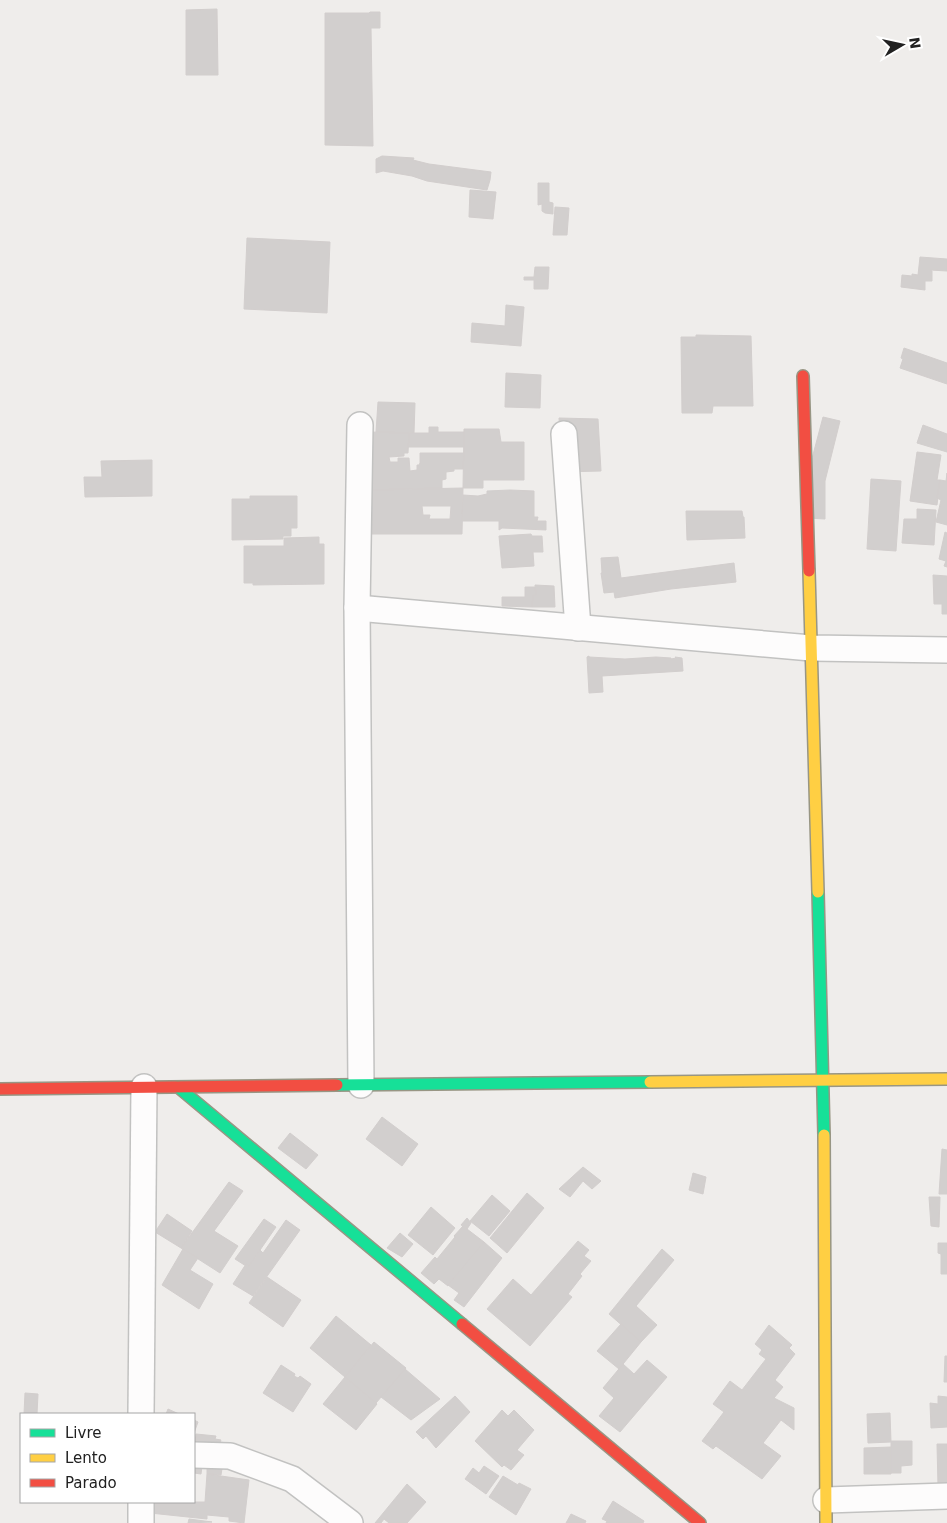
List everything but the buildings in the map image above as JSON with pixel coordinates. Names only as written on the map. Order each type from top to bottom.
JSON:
[{"type":"street","points":[[803,376],[824,1080],[826,1512],[947,1496]]},
{"type":"street","points":[[360,425],[357,608],[361,1085]]},
{"type":"street","points":[[564,434],[578,628]]},
{"type":"street","points":[[357,608],[811,648],[947,650]]},
{"type":"street","points":[[0,1089],[947,1079]]},
{"type":"street","points":[[142,1413],[144,1088]]},
{"type":"street","points":[[178,1088],[700,1523]]},
{"type":"street","points":[[195,1455],[230,1456],[292,1478],[350,1523]]},
{"type":"street","points":[[141,1503],[141,1523]]},
{"type":"traffic: fast","points":[[818,892],[824,1135]]},
{"type":"traffic: fast","points":[[337,1085],[650,1082]]},
{"type":"traffic: fast","points":[[178,1087],[462,1324]]},
{"type":"traffic: slow","points":[[809,571],[818,892]]},
{"type":"traffic: slow","points":[[650,1082],[947,1079]]},
{"type":"traffic: slow","points":[[824,1135],[826,1523]]},
{"type":"traffic: jam","points":[[803,376],[809,571]]},
{"type":"traffic: jam","points":[[0,1089],[337,1085]]},
{"type":"traffic: jam","points":[[462,1324],[700,1523]]}]
